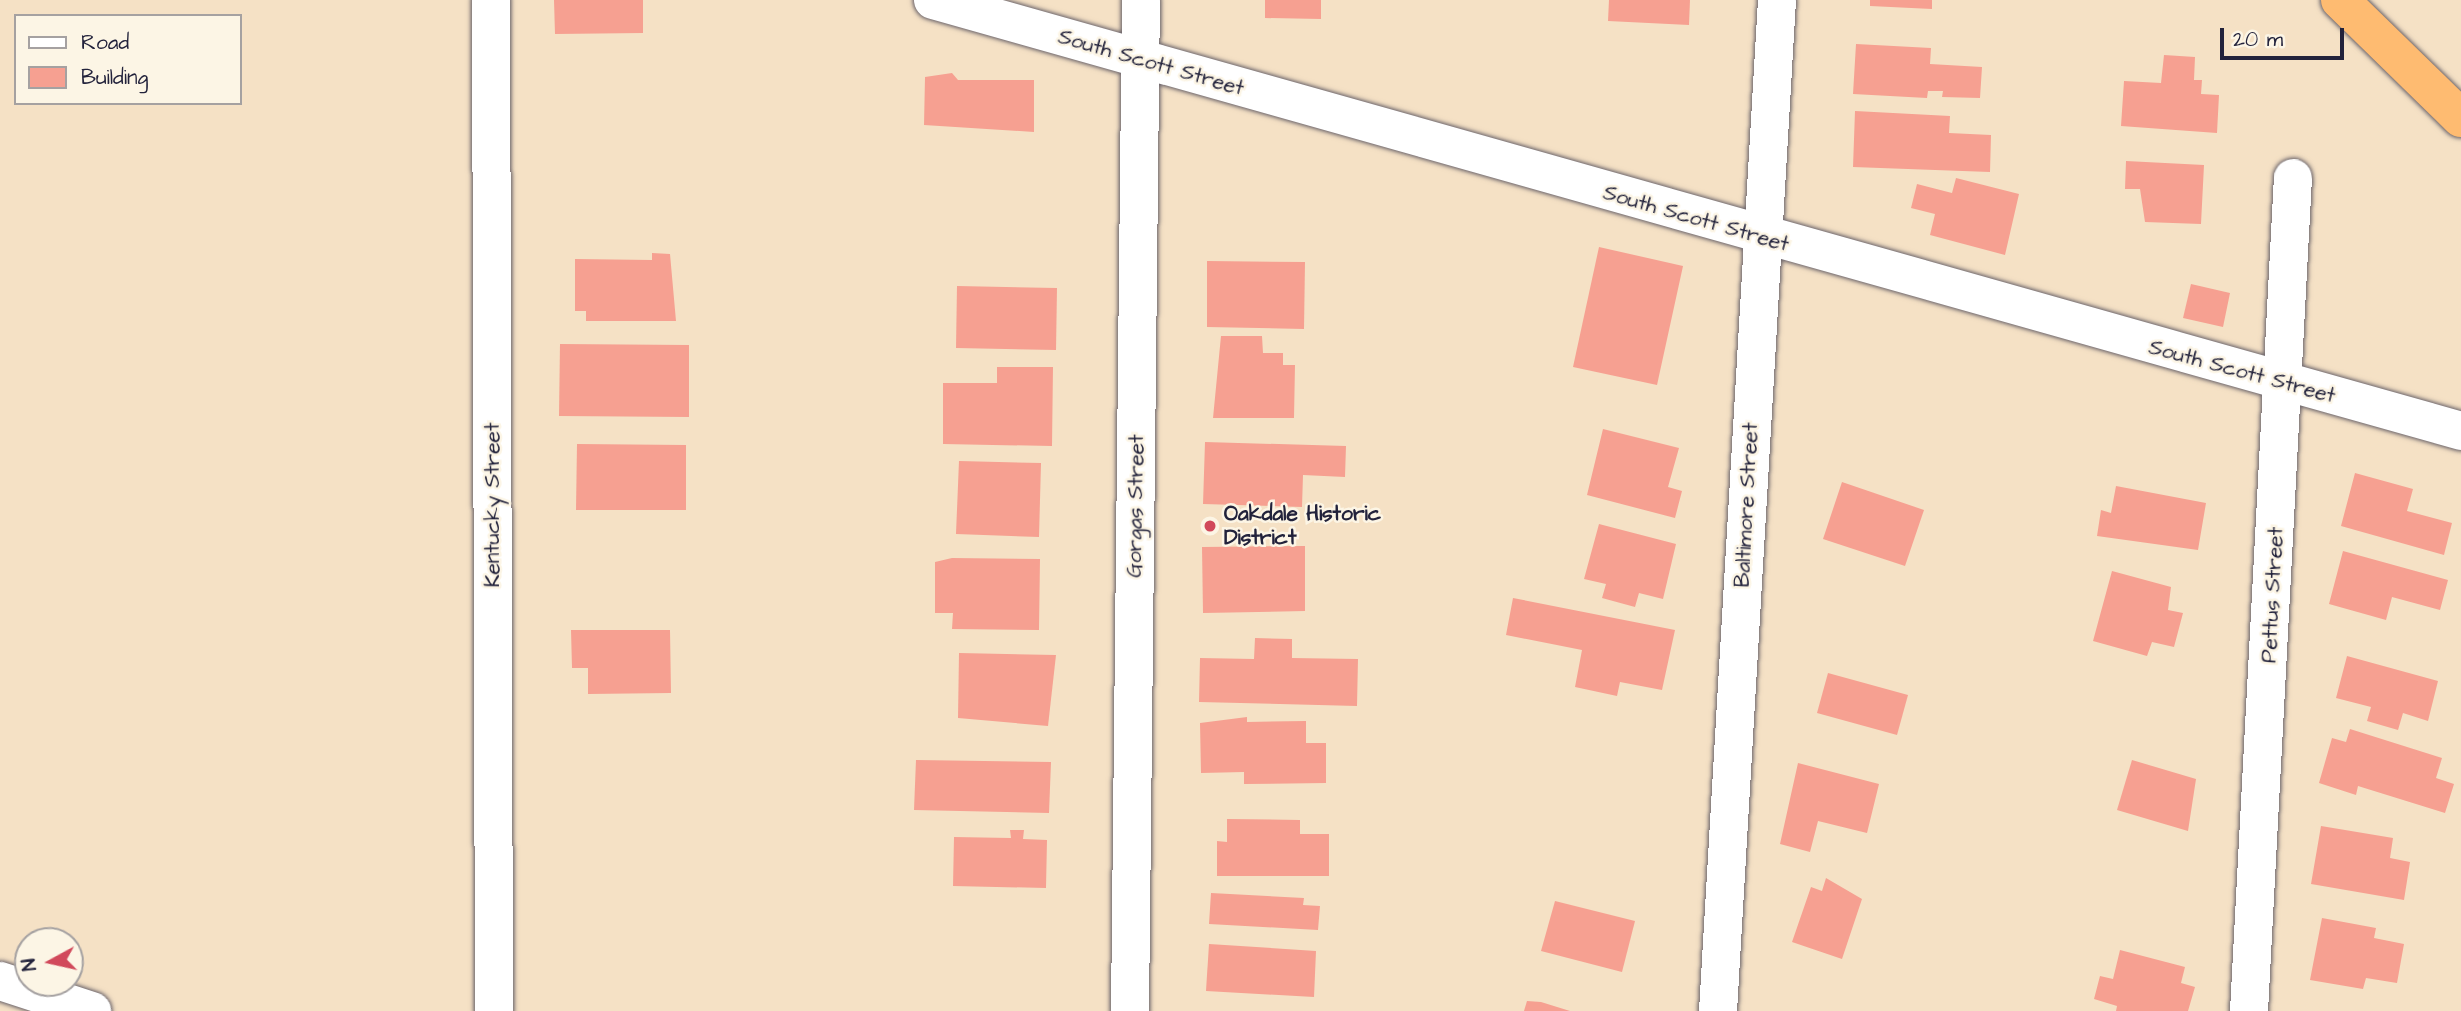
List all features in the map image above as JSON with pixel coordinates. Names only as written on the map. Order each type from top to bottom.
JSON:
[{"type":"highway","points":[[2340,0],[2461,118]]},
{"type":"street","name":"Kentucky Street","points":[[491,0],[495,1011]]},
{"type":"street","name":"South Scott Street","points":[[933,0],[1762,238],[2286,385],[2461,431]]},
{"type":"street","name":"Gorgas Street","points":[[1130,1011],[1141,0]]},
{"type":"street","name":"Baltimore Street","points":[[1718,1011],[1777,0]]},
{"type":"street","name":"Pettus Street","points":[[2249,1011],[2286,385],[2293,178]]},
{"type":"street","points":[[0,981],[92,1011]]},
{"type":"building","points":[[554,0],[643,0],[643,33],[555,34]]},
{"type":"building","points":[[1265,0],[1321,0],[1321,19],[1265,18]]},
{"type":"building","points":[[1609,0],[1690,0],[1689,25],[1608,21]]},
{"type":"building","points":[[1870,0],[1932,0],[1932,9],[1870,6]]},
{"type":"building","points":[[1856,44],[1931,48],[1930,64],[1982,67],[1980,98],[1942,97],[1943,91],[1928,91],[1927,98],[1853,94]]},
{"type":"building","points":[[2164,55],[2195,57],[2194,80],[2202,80],[2201,94],[2219,95],[2217,133],[2121,126],[2124,81],[2161,83]]},
{"type":"building","points":[[952,73],[958,80],[1034,80],[1034,132],[924,125],[925,77]]},
{"type":"building","points":[[1855,111],[1950,116],[1949,133],[1991,135],[1990,172],[1853,167]]},
{"type":"building","points":[[2126,161],[2204,165],[2201,224],[2145,222],[2140,189],[2125,189]]},
{"type":"building","points":[[1956,178],[2019,194],[2005,255],[1930,235],[1935,214],[1911,208],[1917,184],[1952,193]]},
{"type":"building","points":[[1599,247],[1683,266],[1657,385],[1573,367]]},
{"type":"building","points":[[652,253],[670,254],[676,321],[586,321],[586,311],[575,311],[575,259],[652,260]]},
{"type":"building","points":[[1207,261],[1305,262],[1304,329],[1207,327]]},
{"type":"building","points":[[2191,284],[2230,293],[2223,327],[2183,318]]},
{"type":"building","points":[[957,286],[1057,288],[1056,350],[956,348]]},
{"type":"building","points":[[1221,336],[1262,336],[1263,353],[1283,353],[1283,365],[1295,365],[1294,418],[1213,418]]},
{"type":"building","points":[[560,344],[689,345],[689,417],[559,416]]},
{"type":"building","points":[[997,367],[1053,367],[1052,446],[943,444],[943,383],[997,383]]},
{"type":"building","points":[[1603,429],[1679,448],[1668,487],[1682,491],[1675,518],[1587,495]]},
{"type":"building","points":[[1205,442],[1346,446],[1345,477],[1303,475],[1302,507],[1203,504]]},
{"type":"building","points":[[577,444],[686,445],[686,510],[576,510]]},
{"type":"building","points":[[959,461],[1041,463],[1039,537],[956,534]]},
{"type":"building","points":[[2355,473],[2413,489],[2407,511],[2452,523],[2444,555],[2341,526]]},
{"type":"building","points":[[1842,482],[1924,510],[1905,566],[1823,539]]},
{"type":"building","points":[[2116,486],[2206,503],[2198,550],[2097,536],[2101,510],[2111,513]]},
{"type":"building","points":[[1599,524],[1676,544],[1663,599],[1639,593],[1635,607],[1602,598],[1606,584],[1584,579]]},
{"type":"building","points":[[1305,546],[1305,611],[1203,613],[1202,547]]},
{"type":"building","points":[[2343,551],[2448,580],[2440,610],[2392,597],[2386,620],[2329,604]]},
{"type":"building","points":[[952,558],[1040,559],[1039,630],[952,629],[953,613],[935,613],[935,562]]},
{"type":"building","points":[[2112,571],[2171,587],[2168,610],[2183,613],[2174,647],[2152,642],[2147,656],[2093,641]]},
{"type":"building","points":[[1513,598],[1675,630],[1662,690],[1620,682],[1617,696],[1575,687],[1582,650],[1506,635]]},
{"type":"building","points":[[571,630],[670,630],[671,693],[588,694],[588,668],[572,668]]},
{"type":"building","points":[[1255,638],[1292,639],[1292,658],[1358,659],[1357,706],[1199,702],[1200,658],[1254,659]]},
{"type":"building","points":[[959,653],[1056,655],[1048,726],[958,718]]},
{"type":"building","points":[[2347,656],[2438,681],[2428,721],[2403,713],[2398,730],[2367,721],[2371,707],[2336,698]]},
{"type":"building","points":[[1828,673],[1908,695],[1897,735],[1817,713]]},
{"type":"building","points":[[1247,717],[1247,722],[1306,721],[1306,743],[1326,743],[1326,783],[1244,784],[1244,772],[1201,773],[1200,723]]},
{"type":"building","points":[[2350,729],[2442,758],[2436,778],[2454,784],[2445,813],[2358,786],[2356,795],[2319,783],[2332,738],[2346,742]]},
{"type":"building","points":[[916,760],[1051,762],[1049,813],[914,810]]},
{"type":"building","points":[[2132,760],[2196,779],[2188,831],[2117,810]]},
{"type":"building","points":[[1798,763],[1879,784],[1867,833],[1818,821],[1810,852],[1780,844]]},
{"type":"building","points":[[1227,819],[1300,820],[1300,834],[1329,834],[1329,876],[1217,876],[1217,841],[1227,842]]},
{"type":"building","points":[[2321,826],[2393,838],[2390,858],[2410,862],[2404,900],[2311,884]]},
{"type":"building","points":[[1010,830],[1024,830],[1023,839],[1047,840],[1046,888],[953,886],[954,837],[1011,838]]},
{"type":"building","points":[[1826,878],[1862,899],[1842,959],[1792,942],[1811,887],[1822,891]]},
{"type":"building","points":[[1211,893],[1304,898],[1303,905],[1320,906],[1318,930],[1209,924]]},
{"type":"building","points":[[1555,901],[1635,921],[1622,972],[1541,951]]},
{"type":"building","points":[[2322,918],[2376,928],[2374,938],[2404,944],[2397,983],[2366,978],[2363,989],[2310,980]]},
{"type":"building","points":[[1209,944],[1316,951],[1314,997],[1206,991]]},
{"type":"building","points":[[2120,950],[2185,967],[2181,983],[2195,987],[2188,1011],[2116,1011],[2117,1006],[2094,999],[2100,976],[2113,979]]},
{"type":"building","points":[[1527,1001],[1541,1002],[1570,1011],[1524,1011]]},
{"type":"place","name":"Oakdale Historic District","points":[[1210,526]]}]
